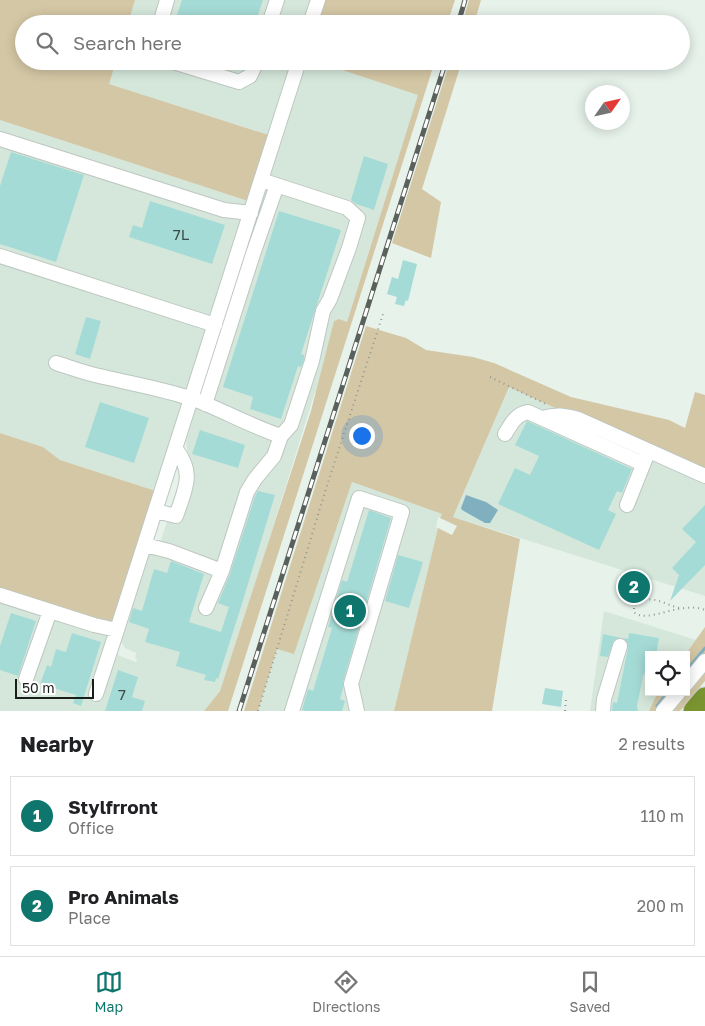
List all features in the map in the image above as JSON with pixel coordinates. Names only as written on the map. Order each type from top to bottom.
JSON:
[{"type":"highway","points":[[694,711],[705,698]]},
{"type":"street","points":[[163,15],[167,0]]},
{"type":"street","points":[[272,15],[276,0]]},
{"type":"street","points":[[313,15],[318,0]]},
{"type":"street","points":[[200,70],[239,82],[250,76],[253,70]]},
{"type":"street","points":[[96,694],[296,70]]},
{"type":"street","points":[[0,139],[224,210],[251,213]]},
{"type":"street","points":[[206,608],[222,571],[247,492],[260,472],[274,456],[281,436],[291,425],[314,353],[324,311],[350,248],[358,218],[347,208],[261,180]]},
{"type":"street","points":[[205,404],[276,184]]},
{"type":"street","points":[[0,256],[215,325]]},
{"type":"street","points":[[56,363],[101,377],[162,390],[192,399],[234,415],[262,430],[281,436]]},
{"type":"street","points":[[506,434],[511,424],[522,413],[528,412],[643,464]]},
{"type":"street","points":[[542,418],[555,415],[569,416],[705,476]]},
{"type":"street","points":[[156,511],[176,516],[188,475],[185,463],[176,449]]},
{"type":"street","points":[[627,505],[649,450]]},
{"type":"street","points":[[292,711],[359,498],[402,512],[351,684],[357,711]]},
{"type":"street","points":[[145,545],[168,551],[222,571]]},
{"type":"street","points":[[0,595],[94,625],[117,630]]},
{"type":"street","points":[[26,679],[50,611]]},
{"type":"street","points":[[603,711],[604,699],[620,646]]},
{"type":"street","points":[[690,679],[705,662]]},
{"type":"street","points":[[663,711],[676,696]]},
{"type":"path","points":[[258,711],[325,492],[383,314]]},
{"type":"path","points":[[490,377],[548,405]]},
{"type":"path","points":[[679,608],[659,600],[649,599],[638,602],[634,609],[638,616],[646,617],[679,608],[695,607],[705,610]]},
{"type":"path","points":[[565,711],[566,699]]},
{"type":"shaded area","points":[[0,0],[135,0],[131,15],[15,15],[15,70],[113,70],[109,84],[275,137],[254,203],[0,120]]},
{"type":"shaded area","points":[[135,0],[318,0],[313,15],[131,15]]},
{"type":"shaded area","points":[[318,0],[455,0],[450,15],[313,15]]},
{"type":"shaded area","points":[[469,0],[481,0],[477,15],[465,15]]},
{"type":"shaded area","points":[[113,70],[343,70],[419,95],[347,322],[314,395],[220,691],[204,711],[0,711],[0,595],[117,630],[110,652],[136,662],[136,653],[125,648],[121,642],[153,541],[160,543],[188,456],[186,441],[198,402],[192,399],[162,493],[60,460],[43,447],[0,433],[0,120],[254,203],[266,134],[108,84]]},
{"type":"shaded area","points":[[342,70],[432,70],[228,711],[204,711],[220,691],[311,411],[334,321],[339,319],[347,322],[418,95]]},
{"type":"shaded area","points":[[447,70],[459,70],[422,189],[441,202],[431,258],[392,243]]},
{"type":"shaded area","points":[[366,326],[406,338],[426,350],[473,357],[494,363],[571,397],[669,420],[685,428],[695,392],[705,395],[705,476],[509,387],[453,517],[520,539],[492,711],[394,711],[438,528],[452,535],[457,526],[440,518],[442,514],[352,482],[294,654],[277,649],[258,711],[244,711]]},
{"type":"shaded area","points":[[509,386],[705,476],[705,596],[453,517]]},
{"type":"shaded area","points":[[0,433],[43,447],[60,460],[162,493],[117,630],[0,595]]},
{"type":"shaded area","points":[[352,482],[442,514],[440,518],[438,517],[436,527],[438,528],[394,711],[258,711],[277,649],[294,653]]},
{"type":"shaded area","points":[[604,611],[696,640],[688,651],[645,651],[645,696],[656,696],[649,711],[590,711]]},
{"type":"shaded area","points":[[705,627],[705,681],[680,711],[649,711],[656,696],[690,696],[690,651],[688,651]]},
{"type":"water","points":[[466,495],[486,502],[498,510],[490,523],[485,523],[462,510]]},
{"type":"building","points":[[182,0],[263,0],[258,15],[177,15]]},
{"type":"building","points":[[11,152],[84,175],[56,262],[0,244],[0,186]]},
{"type":"building","points":[[364,156],[388,164],[374,210],[356,204],[351,200]]},
{"type":"building","points":[[150,201],[225,225],[212,264],[129,237],[133,225],[142,228]]},
{"type":"building","points":[[279,211],[341,230],[301,354],[304,355],[304,359],[301,367],[298,366],[281,419],[250,409],[253,397],[223,387]]},
{"type":"building","points":[[403,260],[417,264],[408,301],[406,300],[404,306],[395,304],[397,297],[387,294],[392,277],[398,279]]},
{"type":"building","points":[[86,317],[101,321],[90,359],[75,354]]},
{"type":"building","points":[[100,402],[149,418],[134,463],[85,447]]},
{"type":"building","points":[[527,421],[632,469],[622,493],[617,491],[608,510],[616,514],[599,550],[498,504],[515,468],[530,475],[539,456],[515,445]]},
{"type":"building","points":[[200,430],[245,445],[238,468],[192,454]]},
{"type":"building","points":[[258,491],[275,495],[218,679],[216,678],[215,682],[204,680],[206,675],[176,666],[180,652],[145,642],[149,629],[129,622],[133,608],[142,611],[154,569],[167,573],[171,561],[204,574],[189,622],[221,632],[229,607],[218,603],[230,574]]},
{"type":"building","points":[[705,505],[705,565],[670,601],[679,575],[672,568],[696,542],[682,529]]},
{"type":"building","points":[[369,510],[391,518],[343,682],[340,699],[345,701],[342,711],[302,710],[308,689],[313,691],[332,628],[328,627],[342,580],[347,582]]},
{"type":"building","points":[[398,555],[423,562],[409,608],[385,601]]},
{"type":"building","points":[[629,572],[640,575],[639,595],[626,592]]},
{"type":"building","points":[[11,613],[36,621],[18,676],[0,670],[0,646]]},
{"type":"building","points":[[72,633],[101,642],[81,706],[73,703],[76,695],[40,684],[47,665],[51,667],[56,649],[66,652]]},
{"type":"building","points":[[629,633],[659,638],[657,651],[645,651],[645,673],[637,706],[638,711],[612,711],[613,702],[617,703],[628,648],[628,644],[623,638],[628,639]]},
{"type":"building","points":[[603,634],[621,638],[614,640],[608,657],[600,656]]},
{"type":"building","points":[[118,670],[138,677],[132,697],[145,701],[142,711],[105,711]]},
{"type":"building","points":[[545,688],[563,691],[561,707],[542,704]]},
{"type":"waterway","points":[[690,666],[705,648]]},
{"type":"waterway","points":[[657,706],[665,696]]},
{"type":"railway","points":[[461,15],[465,0]]},
{"type":"railway","points":[[239,711],[443,70]]},
{"type":"place","name":"Pro Animals","points":[[634,587]]},
{"type":"place","name":"Stylfrront","points":[[350,611]]}]
